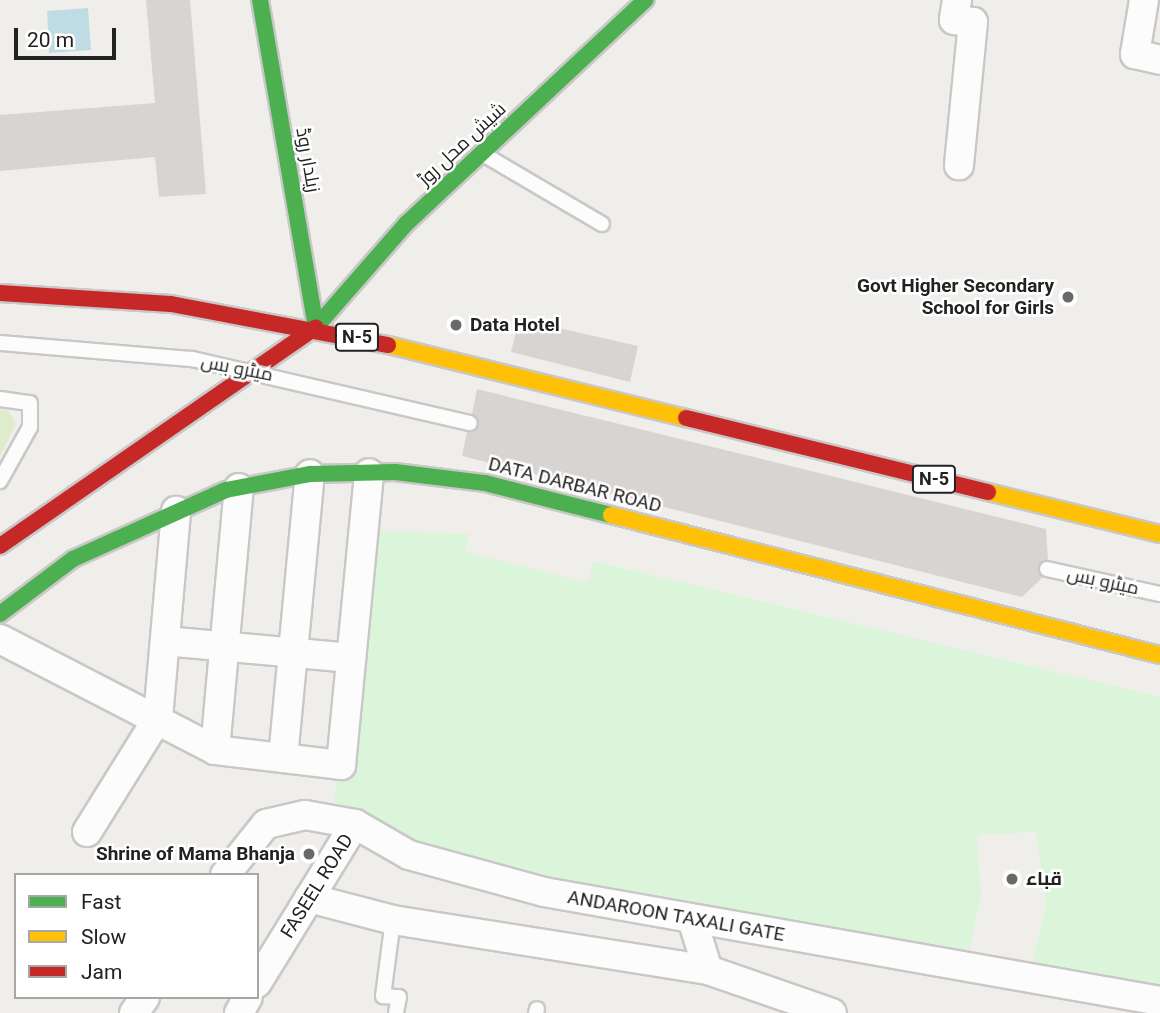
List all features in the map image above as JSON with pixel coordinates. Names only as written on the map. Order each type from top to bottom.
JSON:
[{"type":"main road","name":"زیلدار روڈ","points":[[260,0],[316,327]]},
{"type":"main road","name":"شیش محل روڑ","points":[[0,546],[316,327],[406,225],[645,0]]},
{"type":"main road","name":"N-5","points":[[0,293],[171,304],[316,327],[1160,534]]},
{"type":"main road","name":"DATA DARBAR ROAD","points":[[0,614],[73,559],[176,511],[239,488],[310,474],[369,473],[485,483],[1156,655]]},
{"type":"main road","points":[[1156,655],[1157,632]]},
{"type":"street","points":[[957,0],[954,20],[973,22],[958,165]]},
{"type":"street","points":[[1144,0],[1135,54],[1160,60]]},
{"type":"street","points":[[0,639],[158,718],[215,750],[341,765],[369,473]]},
{"type":"street","points":[[282,758],[310,474]]},
{"type":"street","points":[[215,750],[239,488]]},
{"type":"street","points":[[88,832],[158,718],[176,511]]},
{"type":"street","points":[[165,642],[351,658]]},
{"type":"street","name":"ANDAROON TAXALI GATE","points":[[227,873],[265,824],[305,815],[355,824],[409,855],[544,892],[1160,1001]]},
{"type":"street","name":"FASEEL ROAD","points":[[259,980],[355,824]]},
{"type":"street","points":[[309,898],[393,920],[708,970],[832,1013]]},
{"type":"street","points":[[692,919],[708,970]]},
{"type":"lane","points":[[482,153],[602,224]]},
{"type":"lane","name":"میٹرو بس","points":[[0,343],[192,359],[470,423]]},
{"type":"lane","points":[[0,399],[30,403],[30,428],[0,481]]},
{"type":"lane","name":"میٹرو بس","points":[[1047,569],[1160,594]]},
{"type":"lane","points":[[393,920],[383,996],[398,997],[396,1013]]},
{"type":"green space","points":[[8,410],[16,424],[0,456],[0,411]]},
{"type":"green space","points":[[363,530],[469,534],[465,552],[588,583],[593,561],[1160,697],[1160,1001],[1028,978],[1046,906],[1036,832],[977,835],[981,895],[966,967],[544,892],[332,820]]},
{"type":"water","points":[[88,8],[91,50],[49,53],[47,11]]},
{"type":"building","points":[[146,0],[190,0],[206,194],[159,197],[155,157],[0,171],[0,115],[155,103]]},
{"type":"building","points":[[519,319],[638,346],[630,382],[511,352]]},
{"type":"building","points":[[477,389],[1046,529],[1048,560],[1038,568],[1043,577],[1022,597],[462,456],[467,432],[479,424],[472,414]]},
{"type":"traffic: fast","points":[[260,0],[316,327]]},
{"type":"traffic: fast","points":[[316,327],[406,224],[645,0]]},
{"type":"traffic: fast","points":[[0,614],[73,559],[226,490],[310,474],[395,472],[485,483],[611,515]]},
{"type":"traffic: slow","points":[[388,345],[686,418]]},
{"type":"traffic: slow","points":[[988,492],[1160,534]]},
{"type":"traffic: slow","points":[[611,515],[1160,655]]},
{"type":"traffic: jam","points":[[0,293],[171,304],[388,345]]},
{"type":"traffic: jam","points":[[0,546],[316,327]]},
{"type":"traffic: jam","points":[[686,418],[988,492]]},
{"type":"place","name":"Govt Higher Secondary School for Girls","points":[[1068,297]]},
{"type":"place","name":"Data Hotel","points":[[456,325]]},
{"type":"place","name":"Shrine of Mama Bhanja","points":[[309,854]]},
{"type":"place","name":"قباء","points":[[1012,879]]}]
